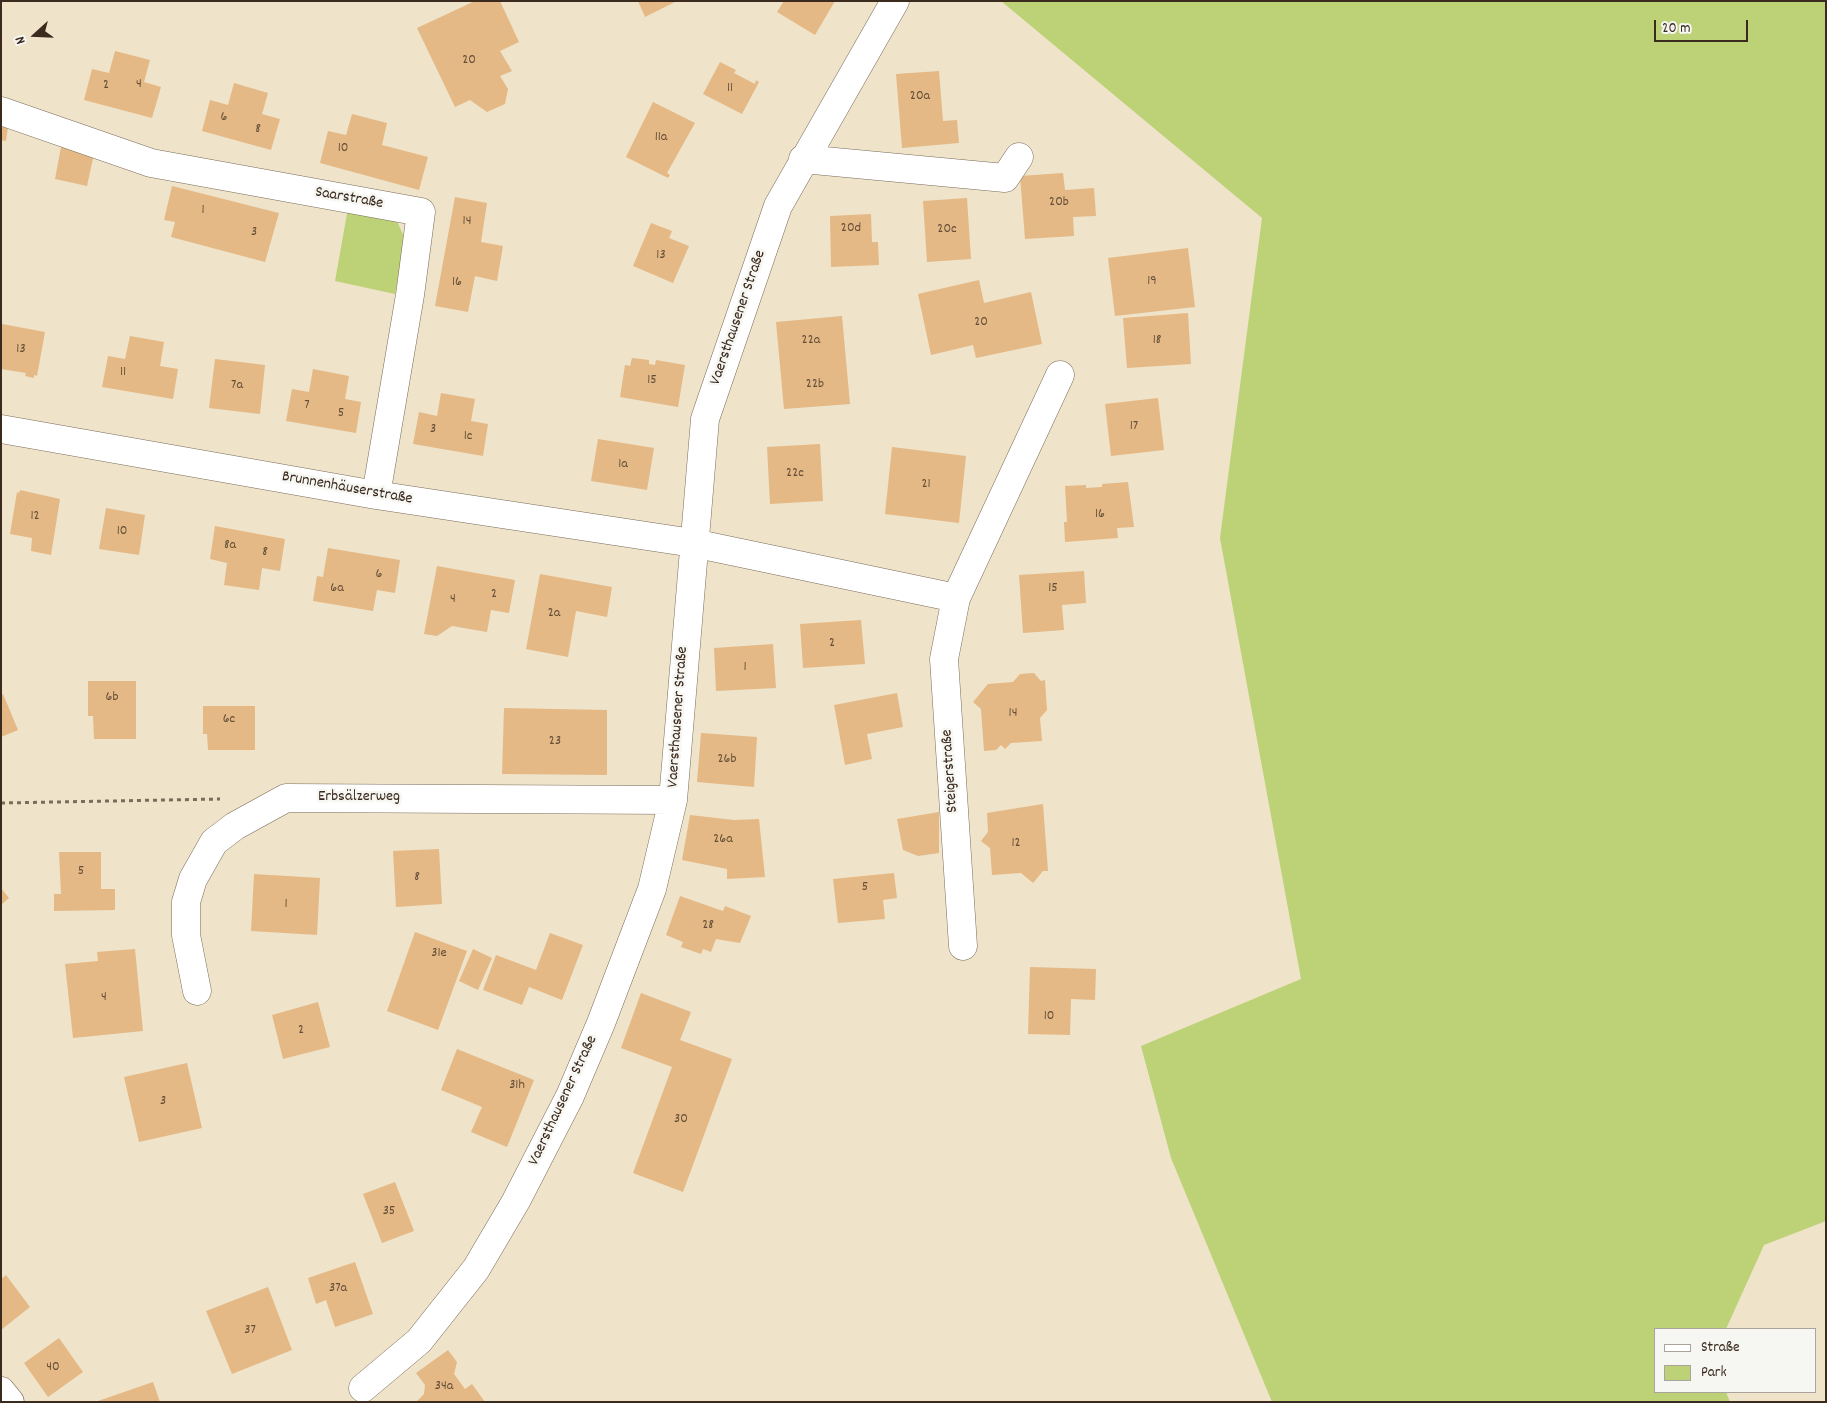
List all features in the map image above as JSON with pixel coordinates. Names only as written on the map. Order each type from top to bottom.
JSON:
[{"type":"street","name":"Vaersthausener Straße","points":[[360,1397],[419,1341],[476,1269],[516,1200],[570,1096],[601,1023],[652,888],[673,800],[693,543],[705,420],[778,206],[803,159],[895,1]]},
{"type":"street","name":"Saarstraße","points":[[1,111],[151,163],[421,212],[410,295],[376,495]]},
{"type":"street","points":[[803,159],[1005,178],[1019,158]]},
{"type":"street","name":"Steigerstraße","points":[[963,946],[944,659],[956,598],[1060,375]]},
{"type":"street","name":"Brunnenhäuserstraße","points":[[1,429],[376,495],[693,543]]},
{"type":"street","points":[[693,543],[956,598]]},
{"type":"street","name":"Erbsälzerweg","points":[[197,991],[186,935],[186,902],[193,879],[214,842],[234,826],[286,798],[673,800]]},
{"type":"street","points":[[1,1391],[10,1402]]},
{"type":"path","points":[[1,803],[227,799]]},
{"type":"green space","points":[[1001,1],[1826,1],[1826,1221],[1764,1245],[1726,1328],[1654,1328],[1654,1393],[1726,1393],[1730,1402],[1272,1402],[1171,1158],[1141,1046],[1301,979],[1220,538],[1262,218]]},
{"type":"green space","points":[[348,208],[396,219],[405,239],[395,294],[335,281]]},
{"type":"building","points":[[475,1],[500,1],[519,42],[500,51],[512,71],[500,76],[508,89],[505,104],[487,112],[470,100],[455,107],[417,28]]},
{"type":"building","points":[[638,1],[677,1],[645,17]]},
{"type":"building","points":[[784,1],[835,1],[815,35],[777,12]]},
{"type":"building","points":[[115,51],[150,60],[144,82],[161,87],[152,118],[84,100],[92,69],[109,73]]},
{"type":"building","points":[[720,62],[736,70],[734,73],[755,84],[756,80],[759,82],[742,114],[703,94]]},
{"type":"building","points":[[939,71],[943,121],[957,120],[959,143],[902,148],[896,74]]},
{"type":"building","points":[[234,83],[268,93],[262,114],[280,119],[271,150],[202,131],[210,100],[228,105]]},
{"type":"building","points":[[653,102],[695,123],[667,173],[670,175],[668,178],[626,157]]},
{"type":"building","points":[[352,114],[387,123],[382,145],[428,157],[419,190],[320,163],[328,131],[346,135]]},
{"type":"building","points":[[1,126],[8,127],[6,141],[1,140]]},
{"type":"building","points":[[61,147],[94,154],[87,186],[55,179]]},
{"type":"building","points":[[1063,173],[1065,190],[1094,188],[1096,216],[1073,217],[1074,236],[1025,239],[1020,176]]},
{"type":"building","points":[[172,186],[279,213],[265,262],[171,237],[175,222],[164,220]]},
{"type":"building","points":[[455,197],[487,203],[481,242],[503,246],[497,281],[475,276],[468,312],[435,306]]},
{"type":"building","points":[[967,198],[971,259],[927,262],[923,201]]},
{"type":"building","points":[[871,214],[872,242],[878,242],[879,265],[831,267],[830,216]]},
{"type":"building","points":[[651,223],[672,231],[669,238],[689,246],[673,283],[633,266]]},
{"type":"building","points":[[1188,248],[1195,307],[1115,316],[1108,258]]},
{"type":"building","points":[[979,280],[984,303],[1031,292],[1042,344],[976,358],[973,345],[931,355],[918,294]]},
{"type":"building","points":[[1188,313],[1191,364],[1127,368],[1123,318]]},
{"type":"building","points":[[842,316],[850,404],[784,409],[776,322]]},
{"type":"building","points":[[2,324],[45,332],[37,376],[34,375],[34,378],[25,376],[26,373],[1,369]]},
{"type":"building","points":[[130,336],[164,342],[160,366],[178,369],[173,399],[102,387],[108,356],[125,359]]},
{"type":"building","points":[[632,358],[649,360],[649,364],[655,365],[656,360],[685,365],[678,407],[620,397],[625,365],[630,366]]},
{"type":"building","points":[[215,359],[265,365],[260,414],[209,408]]},
{"type":"building","points":[[313,369],[349,376],[345,399],[361,402],[356,433],[286,421],[292,389],[309,392]]},
{"type":"building","points":[[441,393],[475,399],[471,421],[488,424],[483,456],[413,444],[419,412],[437,416]]},
{"type":"building","points":[[1158,398],[1164,450],[1111,456],[1105,404]]},
{"type":"building","points":[[598,439],[654,448],[647,490],[591,481]]},
{"type":"building","points":[[820,444],[823,501],[770,504],[767,447]]},
{"type":"building","points":[[892,447],[966,456],[959,523],[885,514]]},
{"type":"building","points":[[1128,482],[1134,527],[1117,528],[1118,538],[1065,542],[1064,522],[1067,522],[1065,486],[1086,485],[1086,488],[1102,487],[1102,484]]},
{"type":"building","points":[[20,490],[60,499],[51,555],[31,551],[32,538],[10,534],[17,492],[19,493]]},
{"type":"building","points":[[106,508],[145,515],[139,555],[99,549]]},
{"type":"building","points":[[215,526],[285,539],[280,571],[262,568],[259,590],[224,585],[227,563],[210,559]]},
{"type":"building","points":[[328,548],[400,560],[395,593],[377,590],[373,611],[313,601],[317,576],[323,577]]},
{"type":"building","points":[[437,566],[515,580],[509,613],[491,610],[487,632],[452,626],[437,636],[424,634]]},
{"type":"building","points":[[1084,571],[1086,603],[1062,605],[1064,630],[1023,633],[1019,575]]},
{"type":"building","points":[[540,574],[612,587],[607,617],[576,611],[568,657],[526,649]]},
{"type":"building","points":[[861,620],[865,664],[803,668],[800,624]]},
{"type":"building","points":[[773,644],[776,688],[716,691],[714,648]]},
{"type":"building","points":[[1034,673],[1041,681],[1045,680],[1047,710],[1040,718],[1042,741],[1011,743],[1005,749],[1001,745],[996,750],[984,751],[981,709],[973,702],[988,684],[1013,682],[1020,674]]},
{"type":"building","points":[[88,681],[136,681],[136,739],[94,739],[93,716],[88,716]]},
{"type":"building","points":[[897,693],[903,727],[867,734],[872,759],[845,765],[834,705]]},
{"type":"building","points":[[3,694],[18,730],[1,737],[1,695]]},
{"type":"building","points":[[203,706],[255,706],[255,750],[208,750],[207,734],[203,734]]},
{"type":"building","points":[[504,708],[607,710],[607,775],[502,774]]},
{"type":"building","points":[[701,733],[757,737],[754,787],[697,782]]},
{"type":"building","points":[[1043,804],[1048,871],[1043,871],[1033,883],[1021,873],[992,875],[990,848],[981,841],[988,832],[987,813]]},
{"type":"building","points":[[939,812],[939,853],[918,856],[903,850],[897,819]]},
{"type":"building","points":[[690,815],[734,820],[759,819],[765,877],[727,879],[727,869],[682,860]]},
{"type":"building","points":[[439,849],[442,904],[396,907],[393,851]]},
{"type":"building","points":[[59,852],[101,852],[101,889],[115,889],[115,910],[54,911],[54,894],[61,894]]},
{"type":"building","points":[[894,873],[897,898],[883,900],[885,919],[838,923],[833,879]]},
{"type":"building","points":[[254,874],[320,878],[317,935],[251,931]]},
{"type":"building","points":[[1,888],[9,898],[1,905]]},
{"type":"building","points":[[680,896],[723,911],[725,906],[751,916],[740,943],[716,939],[711,952],[703,949],[701,954],[681,947],[683,942],[666,935]]},
{"type":"building","points":[[415,932],[467,951],[438,1030],[387,1011]]},
{"type":"building","points":[[550,933],[583,945],[562,1000],[529,987],[522,1005],[483,990],[496,955],[536,970]]},
{"type":"building","points":[[135,949],[143,1031],[73,1038],[65,964],[98,961],[97,952]]},
{"type":"building","points":[[473,949],[492,958],[478,990],[459,981]]},
{"type":"building","points":[[1030,967],[1096,969],[1095,1000],[1071,999],[1070,1035],[1028,1034]]},
{"type":"building","points":[[641,993],[691,1012],[680,1040],[732,1059],[683,1192],[633,1173],[672,1067],[621,1048]]},
{"type":"building","points":[[318,1002],[330,1047],[283,1059],[272,1015]]},
{"type":"building","points":[[457,1049],[534,1080],[507,1147],[471,1132],[482,1107],[441,1090]]},
{"type":"building","points":[[187,1063],[202,1128],[139,1142],[124,1077]]},
{"type":"building","points":[[395,1182],[414,1231],[382,1243],[363,1194]]},
{"type":"building","points":[[355,1262],[373,1314],[335,1327],[326,1300],[316,1304],[308,1278]]},
{"type":"building","points":[[6,1275],[30,1307],[1,1330],[1,1279]]},
{"type":"building","points":[[268,1287],[292,1350],[232,1374],[206,1311]]},
{"type":"building","points":[[59,1338],[83,1372],[48,1397],[24,1363]]},
{"type":"building","points":[[448,1350],[457,1362],[454,1374],[465,1389],[472,1384],[485,1402],[416,1402],[424,1394],[425,1385],[416,1373]]},
{"type":"building","points":[[153,1382],[160,1402],[98,1402],[98,1401]]}]
